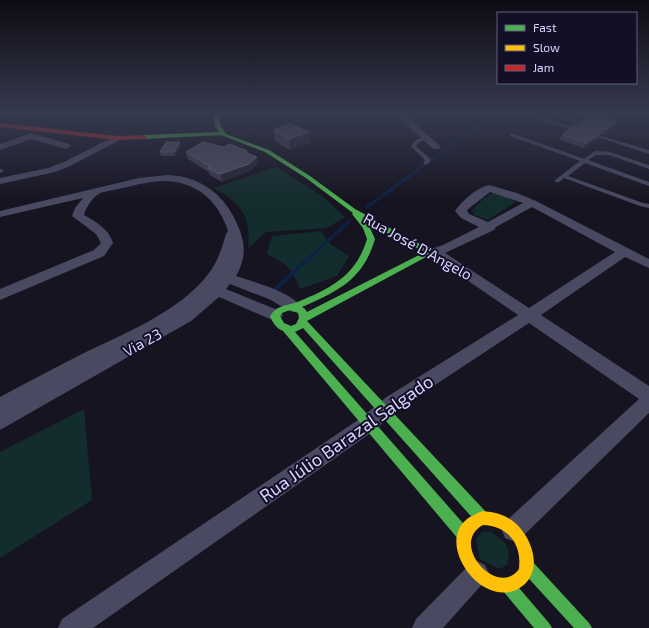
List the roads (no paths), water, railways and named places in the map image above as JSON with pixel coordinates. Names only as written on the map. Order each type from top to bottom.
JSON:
[{"type":"street","points":[[0,147],[10,143]]},
{"type":"street","points":[[57,143],[66,146]]},
{"type":"street","points":[[0,174],[39,173],[67,164],[107,143]]},
{"type":"street","name":"Rua José D'Angelo","points":[[245,143],[267,151],[308,177],[353,210],[396,235],[444,258],[649,396]]},
{"type":"street","points":[[432,143],[436,147]]},
{"type":"street","name":"Via 23","points":[[0,214],[96,191],[160,178],[180,179],[192,183],[213,196],[225,209],[238,237],[239,247],[236,261],[186,317],[0,421]]},
{"type":"street","points":[[490,227],[465,216],[461,211],[484,190],[492,189],[532,204],[649,264]]},
{"type":"street","points":[[78,216],[79,210],[84,202],[96,191]]},
{"type":"street","points":[[0,295],[79,262],[99,253],[105,248],[107,244],[106,238],[103,234],[78,216],[53,201]]},
{"type":"street","points":[[286,329],[296,328],[304,320],[424,255],[448,248],[532,204]]},
{"type":"street","points":[[353,210],[366,228],[378,238],[396,235]]},
{"type":"street","points":[[372,264],[378,238]]},
{"type":"street","name":"Rua Júlio Barazal Salgado","points":[[71,628],[368,424],[391,404],[530,315],[625,251]]},
{"type":"street","points":[[395,271],[372,264],[356,270],[343,281],[327,291],[294,307],[280,310],[275,315],[275,322],[286,329],[464,535]]},
{"type":"street","points":[[216,282],[276,296],[302,311],[304,320],[482,518]]},
{"type":"street","points":[[216,282],[275,315]]},
{"type":"street","name":"Via 23","points":[[0,406],[150,326],[181,308],[216,282]]},
{"type":"street","points":[[513,530],[649,401]]},
{"type":"street","points":[[482,518],[498,520],[513,530],[524,547],[526,566],[521,579],[508,586],[492,584],[477,573],[470,564],[465,554],[464,535],[471,523],[482,518]]},
{"type":"street","points":[[526,566],[584,628]]},
{"type":"street","points":[[425,628],[477,573]]},
{"type":"street","points":[[508,586],[544,628]]},
{"type":"lane","points":[[416,143],[413,146],[427,158],[428,161],[426,163]]},
{"type":"lane","points":[[535,143],[649,184]]},
{"type":"lane","points":[[622,143],[649,152]]},
{"type":"lane","points":[[557,182],[595,153],[603,153],[649,167]]},
{"type":"lane","points":[[564,176],[642,205],[649,206]]},
{"type":"waterway","points":[[409,176],[454,143]]},
{"type":"waterway","points":[[367,207],[411,175]]},
{"type":"waterway","points":[[314,254],[349,221]]},
{"type":"waterway","points":[[274,290],[315,253]]}]
